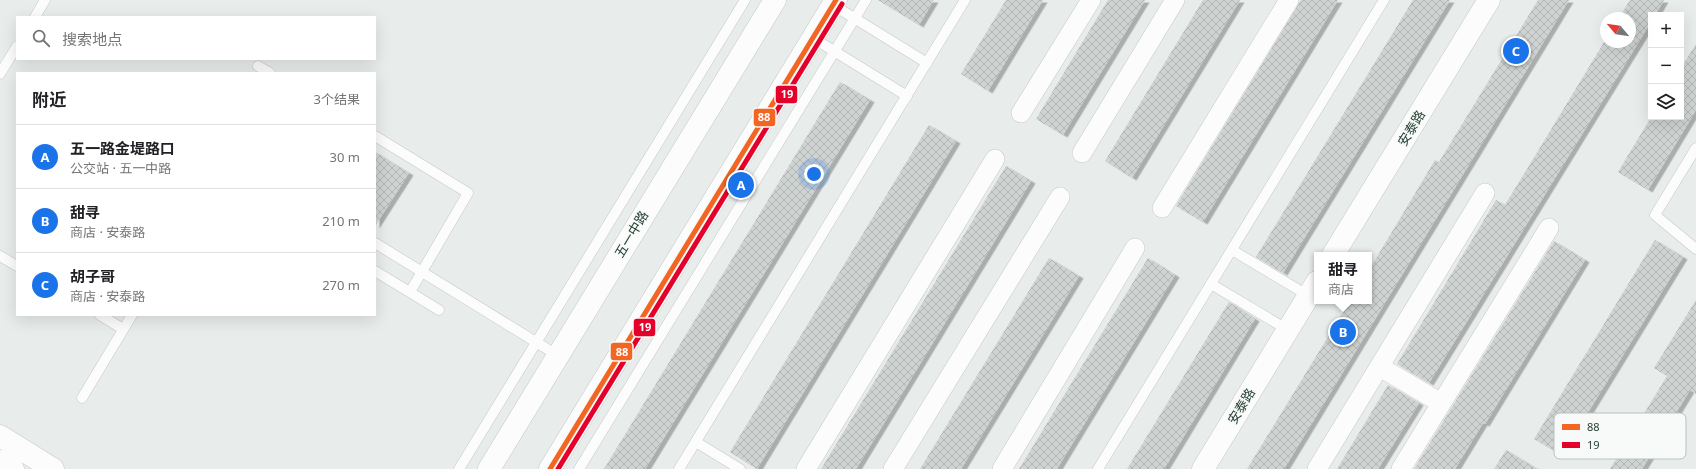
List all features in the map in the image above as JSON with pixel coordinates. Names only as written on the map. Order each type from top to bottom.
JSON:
[{"type":"street","name":"五一中路","points":[[489,469],[775,0]]},
{"type":"street","points":[[1021,113],[1091,0]]},
{"type":"street","points":[[1082,153],[1175,0]]},
{"type":"street","points":[[1162,208],[1289,0]]},
{"type":"street","name":"安泰路","points":[[1335,252],[1489,0]]},
{"type":"street","points":[[550,469],[834,3]]},
{"type":"street","points":[[806,469],[995,159]]},
{"type":"street","points":[[1317,469],[1485,193]]},
{"type":"street","points":[[893,469],[1060,197]]},
{"type":"street","points":[[1401,469],[1549,228]]},
{"type":"street","points":[[1002,469],[1135,248]]},
{"type":"street","name":"安泰路","points":[[1203,469],[1313,289]]},
{"type":"street","points":[[1380,367],[1441,403]]},
{"type":"street","points":[[0,436],[53,469]]},
{"type":"street","points":[[0,461],[13,469]]},
{"type":"lane","points":[[36,16],[45,0]]},
{"type":"lane","points":[[460,469],[745,0]]},
{"type":"lane","points":[[579,469],[866,0]]},
{"type":"lane","points":[[680,469],[966,0]]},
{"type":"lane","points":[[1098,469],[1384,0]]},
{"type":"lane","points":[[834,3],[855,19],[927,63]]},
{"type":"lane","points":[[813,38],[907,96]]},
{"type":"lane","points":[[0,74],[16,48]]},
{"type":"lane","points":[[258,66],[268,72]]},
{"type":"lane","points":[[376,137],[468,193],[410,292]]},
{"type":"lane","points":[[1696,148],[1655,215],[1696,249]]},
{"type":"lane","points":[[376,244],[558,355]]},
{"type":"lane","points":[[1232,250],[1313,289]]},
{"type":"lane","points":[[0,256],[16,265]]},
{"type":"lane","points":[[376,272],[439,310]]},
{"type":"lane","points":[[1211,284],[1288,330]]},
{"type":"lane","points":[[102,316],[123,329]]},
{"type":"lane","points":[[82,398],[131,316]]},
{"type":"lane","points":[[696,442],[740,469]]},
{"type":"building","points":[[878,0],[934,0],[919,25]]},
{"type":"building","points":[[1006,0],[1043,0],[988,91],[961,74]]},
{"type":"building","points":[[1108,0],[1145,0],[1063,135],[1036,119]]},
{"type":"building","points":[[1203,0],[1240,0],[1132,178],[1105,161]]},
{"type":"building","points":[[1301,0],[1338,0],[1203,222],[1176,206]]},
{"type":"building","points":[[1413,0],[1450,0],[1283,273],[1256,257]]},
{"type":"building","points":[[1538,0],[1569,0],[1284,469],[1247,469],[1348,304],[1372,304],[1372,265],[1435,160],[1439,162]]},
{"type":"building","points":[[1630,0],[1664,0],[1657,12],[1648,12],[1648,27],[1636,46],[1636,12],[1623,12]]},
{"type":"building","points":[[1696,44],[1696,110],[1648,190],[1618,172],[1649,120],[1684,120],[1684,63]]},
{"type":"building","points":[[1601,48],[1635,48],[1429,383],[1397,364],[1496,200],[1505,205]]},
{"type":"building","points":[[840,82],[870,100],[645,469],[604,469]]},
{"type":"building","points":[[929,125],[956,141],[757,469],[730,452]]},
{"type":"building","points":[[376,153],[409,173],[376,224]]},
{"type":"building","points":[[1006,166],[1031,181],[856,469],[821,469]]},
{"type":"building","points":[[1655,240],[1683,257],[1588,413],[1554,413],[1554,450],[1534,439]]},
{"type":"building","points":[[1554,241],[1585,260],[1485,424],[1483,423],[1455,469],[1414,469]]},
{"type":"building","points":[[1049,258],[1079,276],[961,469],[920,469]]},
{"type":"building","points":[[1148,258],[1175,275],[1057,469],[1019,469]]},
{"type":"building","points":[[1696,300],[1696,394],[1690,390],[1676,413],[1644,413],[1667,376],[1654,368]]},
{"type":"building","points":[[1229,302],[1255,319],[1164,469],[1127,469]]},
{"type":"building","points":[[1388,385],[1419,403],[1378,469],[1337,469]]},
{"type":"building","points":[[1506,450],[1537,469],[1494,469]]},
{"type":"building","points":[[1616,459],[1648,459],[1642,469],[1610,469]]},
{"type":"transit line","name":"88","points":[[550,469],[836,0]]},
{"type":"transit line","name":"19","points":[[558,469],[842,4]]},
{"type":"place","name":"胡子哥","points":[[1516,51]]},
{"type":"place","name":"五一路金堤路口","points":[[741,185]]},
{"type":"place","name":"甜寻","points":[[1343,332]]}]
